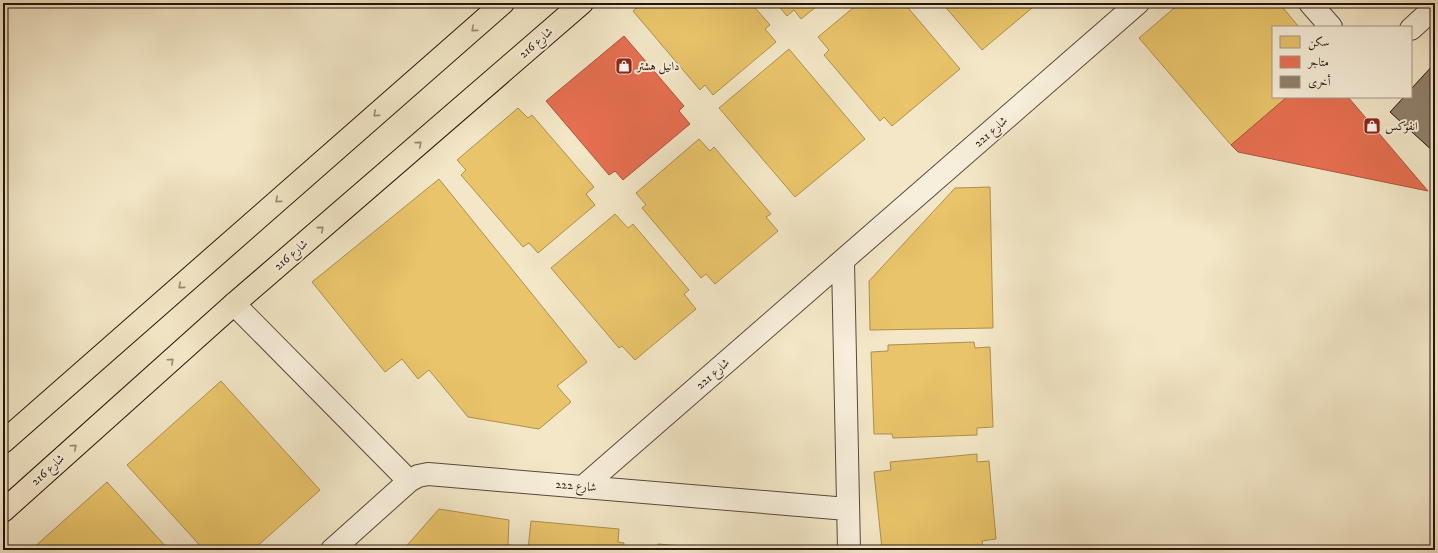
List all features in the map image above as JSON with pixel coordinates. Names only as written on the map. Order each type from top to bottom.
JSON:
[{"type":"main road","points":[[3,442],[503,3]]},
{"type":"main road","name":"شارع 216","points":[[3,511],[234,304],[582,3]]},
{"type":"street","name":"شارع 221","points":[[584,486],[843,262],[1138,3]]},
{"type":"street","points":[[1310,3],[1330,26]]},
{"type":"street","points":[[1412,28],[1435,7]]},
{"type":"street","points":[[843,262],[849,550]]},
{"type":"street","points":[[234,304],[408,481]]},
{"type":"street","name":"شارع 222","points":[[332,550],[408,481],[418,476],[428,474],[847,509]]},
{"type":"building: سكن","points":[[643,3],[751,3],[770,25],[765,29],[776,42],[713,95],[705,85],[700,90],[633,11]]},
{"type":"building: سكن","points":[[776,3],[821,3],[801,19],[794,10],[787,16]]},
{"type":"building: سكن","points":[[859,3],[904,3],[960,69],[892,126],[884,117],[880,121],[824,55],[829,50],[818,37]]},
{"type":"building: سكن","points":[[942,3],[1038,3],[982,50]]},
{"type":"building: سكن","points":[[1180,3],[1279,3],[1298,26],[1272,26],[1272,98],[1286,98],[1231,145],[1139,38]]},
{"type":"building: سكن","points":[[789,49],[865,139],[795,197],[719,108]]},
{"type":"building: سكن","points":[[518,108],[528,118],[532,115],[594,187],[586,194],[595,205],[538,253],[529,243],[523,247],[461,175],[466,170],[457,160]]},
{"type":"building: سكن","points":[[699,139],[710,151],[714,147],[771,214],[766,217],[778,231],[715,284],[706,274],[701,278],[642,208],[646,205],[636,193]]},
{"type":"building: سكن","points":[[439,179],[587,362],[557,386],[571,402],[539,429],[468,417],[429,370],[418,379],[402,359],[385,372],[312,282]]},
{"type":"building: سكن","points":[[990,187],[993,328],[870,330],[869,281],[955,188]]},
{"type":"building: سكن","points":[[615,214],[628,228],[633,224],[689,290],[684,294],[696,309],[635,360],[622,346],[619,348],[551,268]]},
{"type":"building: سكن","points":[[974,342],[975,348],[990,347],[993,427],[977,428],[977,435],[893,438],[892,434],[874,434],[871,352],[888,351],[888,345]]},
{"type":"building: سكن","points":[[221,381],[320,490],[253,550],[204,550],[127,465]]},
{"type":"building: سكن","points":[[977,454],[977,462],[989,461],[996,539],[982,541],[983,546],[944,550],[882,549],[874,472],[891,470],[890,462]]},
{"type":"building: سكن","points":[[107,482],[169,550],[31,550]]},
{"type":"building: سكن","points":[[439,509],[509,520],[508,545],[517,546],[516,550],[403,550]]},
{"type":"building: سكن","points":[[531,521],[619,529],[618,542],[624,543],[623,550],[528,550]]},
{"type":"building: سكن","points":[[658,544],[730,550],[657,550]]},
{"type":"building: متاجر","points":[[624,36],[684,106],[679,111],[690,124],[623,180],[615,171],[609,175],[546,101]]},
{"type":"building: متاجر","points":[[1286,98],[1349,98],[1428,191],[1238,152],[1231,145]]},
{"type":"building: أخرى","points":[[1435,63],[1435,153],[1390,112],[1403,98],[1412,98],[1412,88]]},
{"type":"place","name":"دانيل هشتر","points":[[624,66]]},
{"type":"place","name":"انفوكس","points":[[1372,126]]}]
